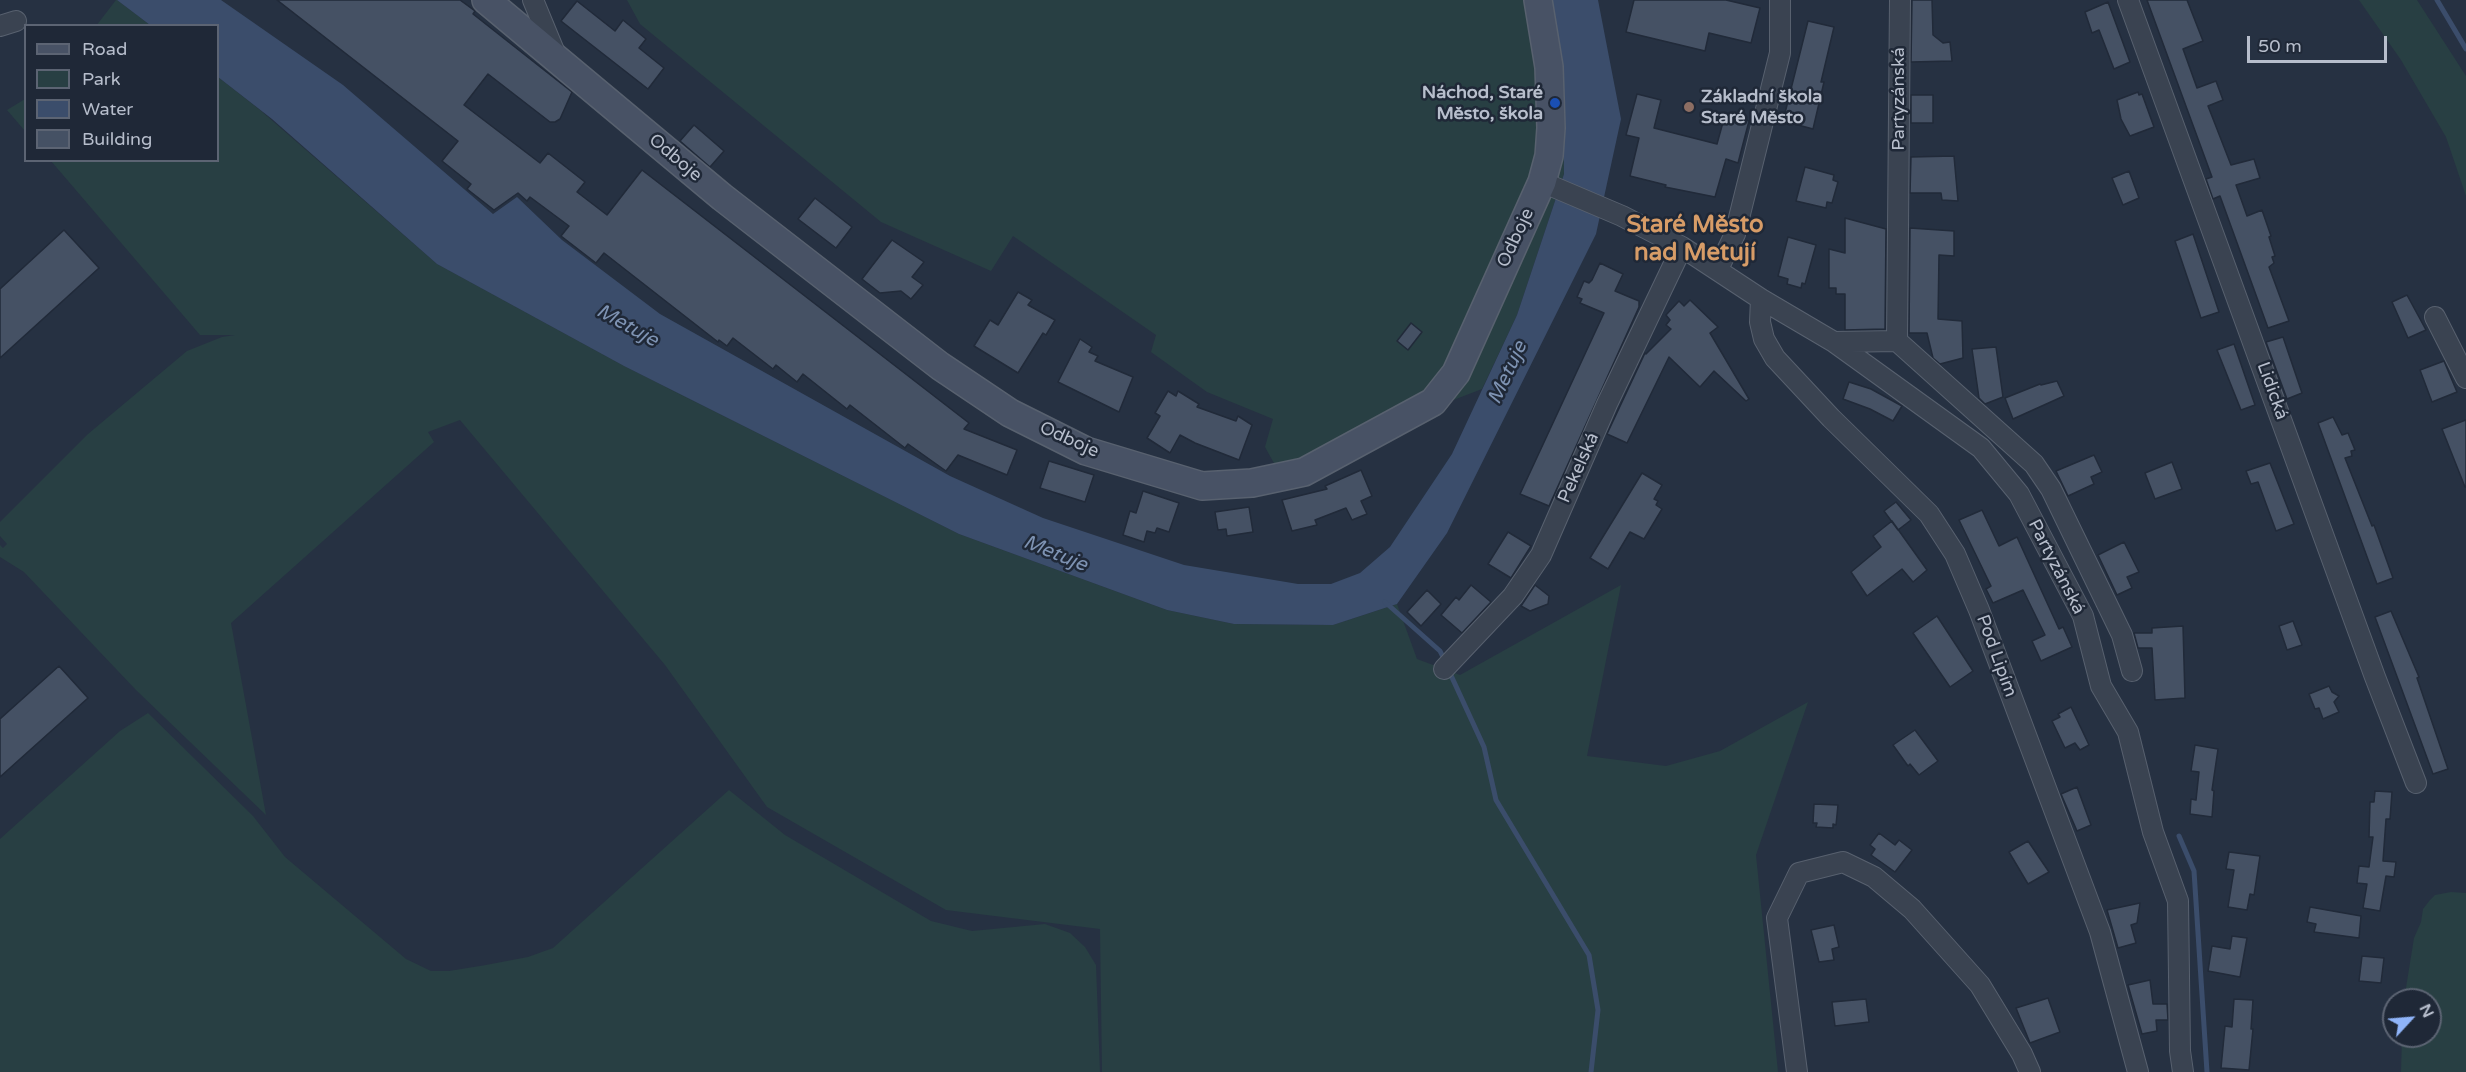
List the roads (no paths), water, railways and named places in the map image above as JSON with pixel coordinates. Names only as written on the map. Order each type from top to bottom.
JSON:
[{"type":"street","name":"Odboje","points":[[533,0],[558,60]]},
{"type":"street","name":"Odboje","points":[[491,4],[722,197],[940,366],[1010,413],[1086,451],[1202,486],[1252,483],[1304,472],[1433,402],[1456,373],[1549,185],[1551,128],[1549,67],[1538,0]]},
{"type":"street","points":[[1718,269],[1735,234],[1780,53],[1780,0]]},
{"type":"street","name":"Partyzánská","points":[[1900,0],[1897,341],[2034,464],[2040,472],[2052,489],[2122,635],[2132,671]]},
{"type":"street","name":"Lidická","points":[[2128,0],[2375,677],[2416,783]]},
{"type":"street","name":"Partyzánská","points":[[1549,185],[1622,216],[1682,247],[1834,342],[1981,448],[2019,494],[2083,616],[2101,686],[2128,732],[2153,832],[2178,901],[2180,1051],[2183,1072]]},
{"type":"street","name":"Pekelská","points":[[1444,669],[1513,596],[1540,555],[1607,404],[1682,247]]},
{"type":"street","name":"Pod Lipím","points":[[1761,298],[1762,331],[1775,358],[1831,418],[1929,514],[1955,555],[1979,610],[2100,932],[2138,1072]]},
{"type":"street","points":[[2435,317],[2466,378]]},
{"type":"street","points":[[1834,342],[1897,341]]},
{"type":"street","points":[[1797,1072],[1778,918],[1799,873],[1843,862],[1874,877],[1912,909],[1980,985],[2022,1054],[2030,1072]]},
{"type":"water","name":"Metuje","points":[[117,0],[221,0],[343,85],[493,214],[517,197],[562,240],[660,314],[950,476],[1043,518],[1184,565],[1298,584],[1331,584],[1360,573],[1390,547],[1452,454],[1517,315],[1564,174],[1563,71],[1550,0],[1598,0],[1621,119],[1596,234],[1447,533],[1397,604],[1333,625],[1234,624],[1167,610],[959,534],[624,366],[437,264],[272,119],[219,78],[219,24],[149,24]]},
{"type":"waterway","points":[[2437,0],[2466,49]]},
{"type":"waterway","points":[[1385,602],[1440,651],[1446,663]]},
{"type":"waterway","points":[[1449,671],[1484,747],[1496,800],[1589,955],[1598,1010],[1591,1072]]},
{"type":"waterway","points":[[2179,836],[2194,871],[2207,1072]]},
{"type":"place","name":"Náchod, Staré Město, škola","points":[[1555,103]]},
{"type":"place","name":"Základní škola Staré Město","points":[[1689,107]]},
{"type":"district","name":"Staré Město nad Metují","points":[[1695,240]]}]
